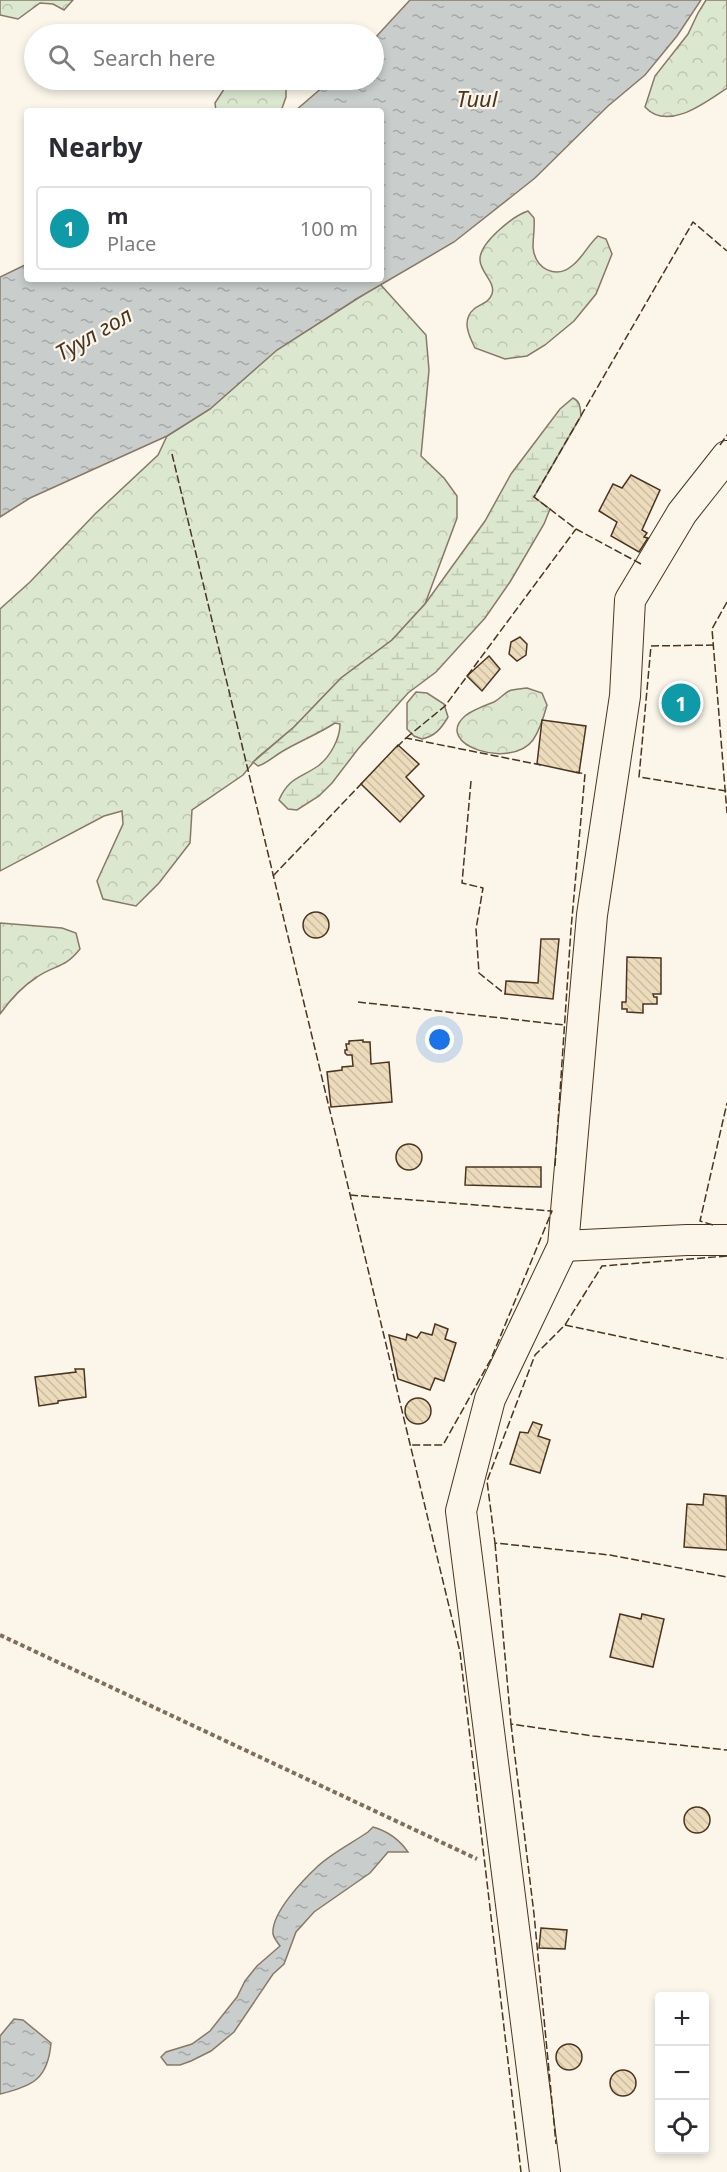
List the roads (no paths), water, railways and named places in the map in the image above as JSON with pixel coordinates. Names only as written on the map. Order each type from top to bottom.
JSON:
[{"type":"street","points":[[544,2172],[461,1511],[490,1399],[563,1246],[592,915],[625,696],[630,600],[682,513],[727,456]]},
{"type":"street","points":[[563,1246],[727,1240]]},
{"type":"water","name":"Tuul","points":[[410,0],[701,0],[677,36],[645,75],[608,106],[535,178],[454,242],[358,298],[277,350],[210,409],[167,436],[30,498],[0,517],[0,277],[24,265],[24,282],[384,282],[384,108],[298,108],[319,90],[384,90],[384,28]]},
{"type":"water","points":[[373,1827],[392,1836],[408,1852],[388,1852],[370,1873],[314,1912],[296,1932],[284,1964],[273,1974],[234,2032],[211,2051],[191,2061],[180,2065],[167,2065],[161,2057],[166,2052],[192,2044],[210,2031],[237,1997],[245,1981],[257,1966],[280,1946],[273,1934],[274,1926],[282,1907],[297,1888],[324,1861]]},
{"type":"water","points":[[14,2019],[23,2020],[51,2043],[49,2055],[37,2079],[21,2088],[0,2094],[0,2036]]},
{"type":"place","name":"m","points":[[681,703]]},
{"type":"water label","name":"Туул гол","points":[[93,333]]}]
